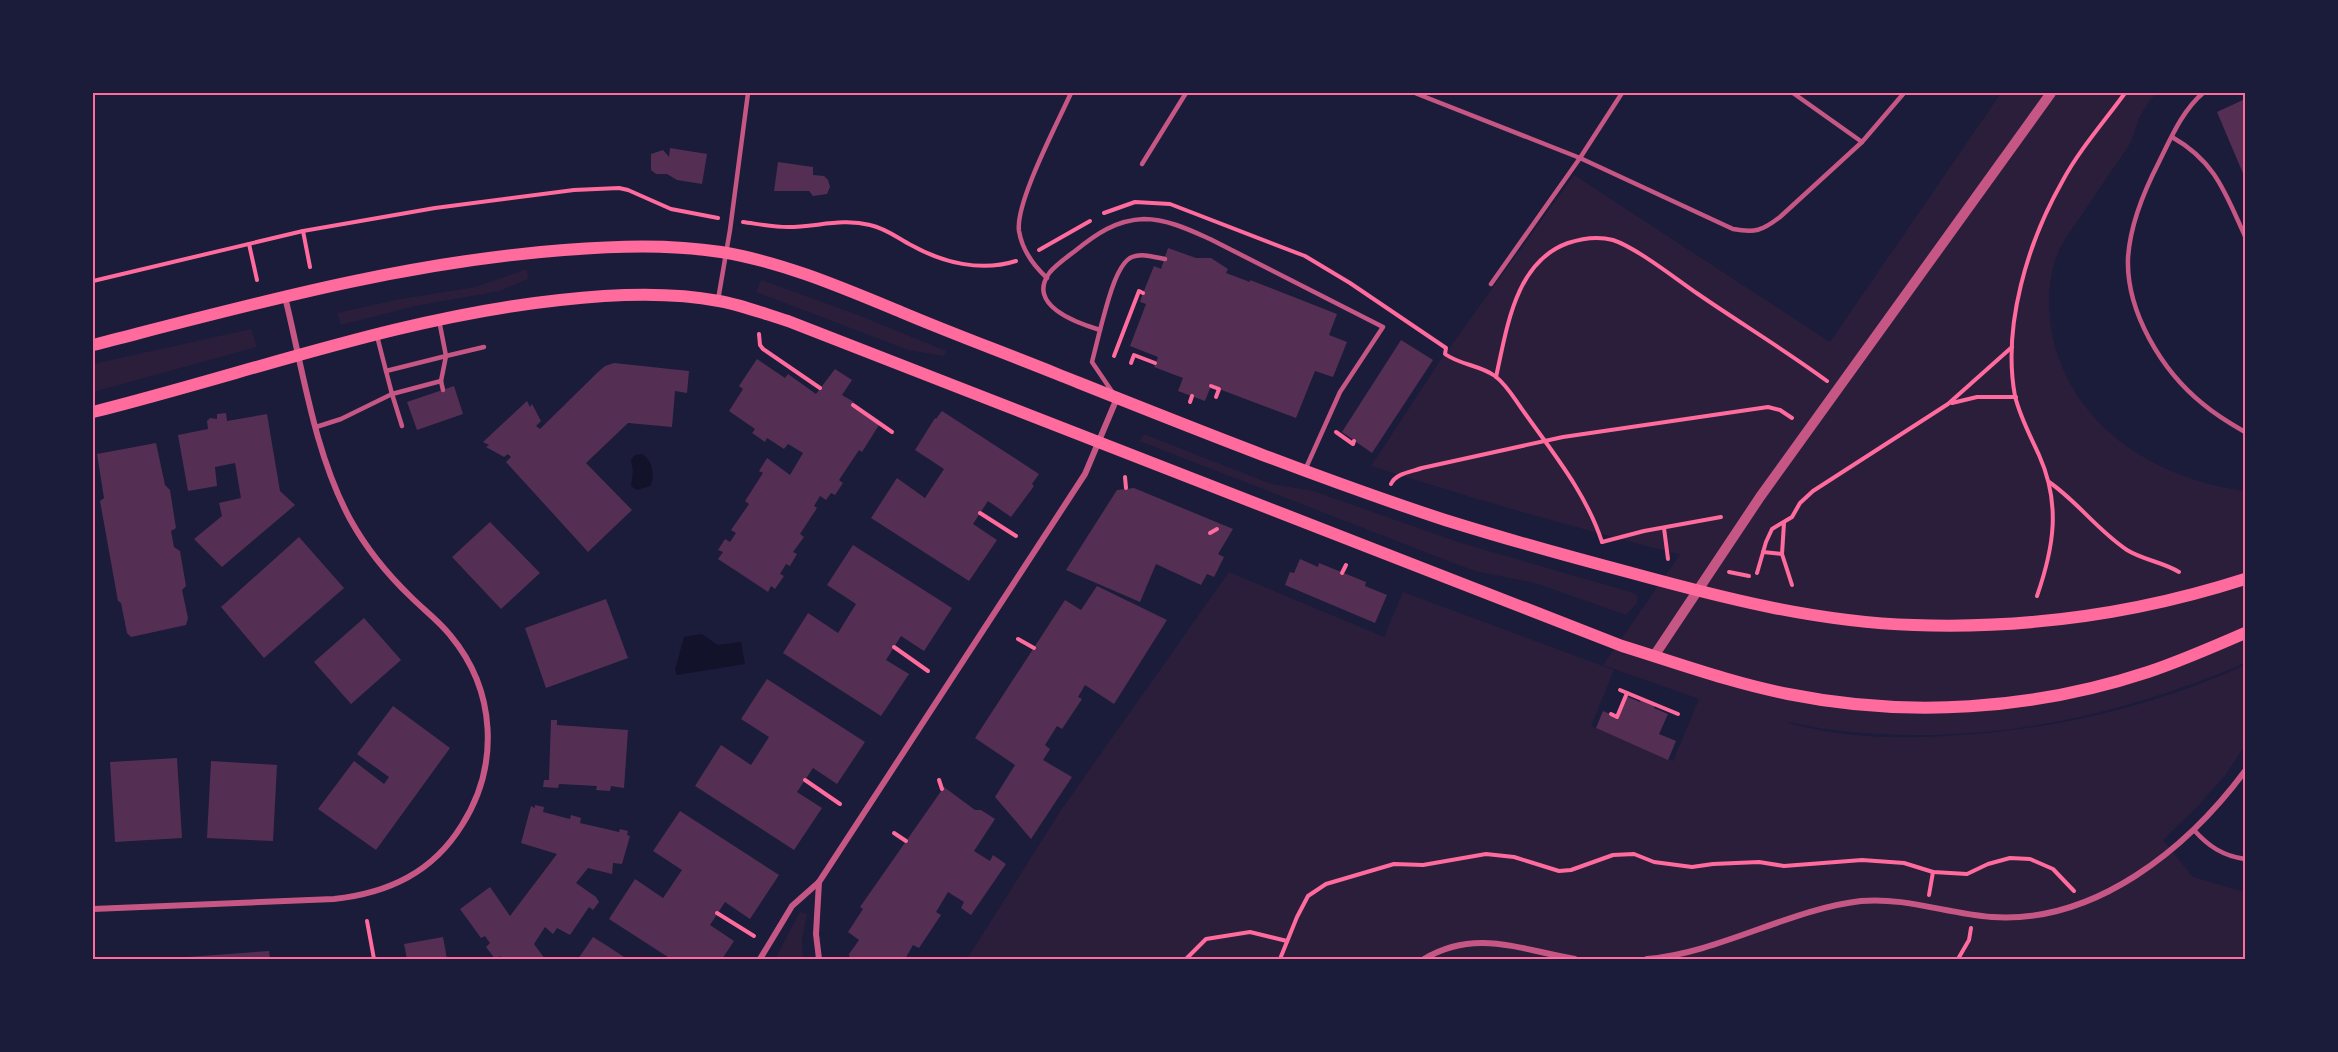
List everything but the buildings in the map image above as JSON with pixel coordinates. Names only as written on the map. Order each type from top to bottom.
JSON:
[{"type":"main road","points":[[93,345],[412,268],[518,254],[625,247],[665,247],[727,253],[768,263],[830,284],[1305,470],[1447,520],[1761,607],[1838,619],[1914,625],[1973,625],[2041,621],[2102,613],[2166,600],[2245,579]]},
{"type":"main road","points":[[93,412],[376,333],[439,319],[520,305],[591,297],[655,295],[718,300],[788,321],[926,373],[1517,606],[1654,656],[1751,686],[1822,700],[1889,707],[1960,707],[2029,700],[2090,688],[2163,667],[2245,633]]},
{"type":"street","points":[[1654,656],[1760,497],[2051,93]]},
{"type":"street","points":[[93,909],[327,900],[375,892],[408,879],[435,859],[453,838],[475,802],[484,778],[489,746],[486,709],[478,681],[469,660],[450,634],[394,579],[359,534],[331,478],[316,427],[285,297]]},
{"type":"street","points":[[760,959],[792,906],[819,882],[1085,474],[1117,398]]},
{"type":"street","points":[[1647,959],[1698,948],[1835,906],[1862,901],[1886,901],[1928,906],[1994,917],[2050,913],[2085,902],[2117,887],[2150,866],[2194,830],[2245,771]]},
{"type":"street","points":[[819,882],[816,934],[819,959]]},
{"type":"street","points":[[1424,959],[1449,947],[1473,942],[1498,943],[1575,959]]},
{"type":"lane","points":[[718,300],[727,253],[748,93]]},
{"type":"lane","points":[[1047,278],[1028,256],[1019,230],[1020,220],[1030,185],[1071,93]]},
{"type":"lane","points":[[1142,164],[1186,93]]},
{"type":"lane","points":[[1415,93],[1580,158],[1733,229],[1751,232],[1766,228],[1780,217],[1862,142],[1905,93]]},
{"type":"lane","points":[[1491,284],[1580,158],[1622,93]]},
{"type":"lane","points":[[1792,93],[1862,142]]},
{"type":"lane","points":[[2203,93],[2189,108],[2151,177],[2135,217],[2128,256],[2128,275],[2131,290],[2147,331],[2170,370],[2203,405],[2245,432]]},
{"type":"lane","points":[[2172,137],[2189,147],[2208,164],[2245,236]]},
{"type":"lane","points":[[1100,330],[1082,325],[1053,309],[1046,297],[1047,278],[1058,264],[1105,228],[1132,220],[1158,220],[1183,227],[1383,327],[1340,392],[1305,470]]},
{"type":"lane","points":[[1117,398],[1092,362],[1118,273],[1125,261],[1137,256],[1146,255],[1165,259]]},
{"type":"lane","points":[[439,319],[446,356],[441,381],[444,390]]},
{"type":"lane","points":[[376,333],[402,426]]},
{"type":"lane","points":[[386,371],[484,347]]},
{"type":"lane","points":[[316,427],[341,419],[392,394],[441,381]]},
{"type":"lane","points":[[2194,830],[2216,850],[2245,859]]},
{"type":"path","points":[[2037,596],[2049,561],[2054,516],[2049,482],[2021,416],[2016,397],[2013,346],[2019,292],[2035,238],[2063,180],[2126,93]]},
{"type":"path","points":[[93,281],[303,231],[446,207],[605,187],[628,190],[671,209],[717,218]]},
{"type":"path","points":[[749,223],[790,227],[822,223],[858,223],[880,228],[914,247],[950,262],[989,267],[1019,260]]},
{"type":"path","points":[[303,231],[310,267]]},
{"type":"path","points":[[1496,377],[1512,312],[1531,270],[1541,259],[1558,247],[1587,238],[1603,238],[1616,241],[1656,266],[1839,390]]},
{"type":"path","points":[[249,244],[257,280]]},
{"type":"path","points":[[1114,356],[1139,291],[1143,293]]},
{"type":"path","points":[[1390,309],[1446,348],[1445,354],[1452,360],[1482,369],[1507,387],[1587,504],[1602,542],[1721,517]]},
{"type":"path","points":[[759,334],[760,345],[763,349],[820,388]]},
{"type":"path","points":[[1757,573],[1772,529],[1792,517],[1800,503],[1834,476],[1948,404],[2013,346]]},
{"type":"path","points":[[1131,363],[1134,355],[1155,363]]},
{"type":"path","points":[[1211,386],[1220,389],[1216,397]]},
{"type":"path","points":[[1190,402],[1192,396]]},
{"type":"path","points":[[1948,404],[1977,397],[2016,397]]},
{"type":"path","points":[[853,405],[892,432]]},
{"type":"path","points":[[1394,479],[1422,468],[1545,440],[1768,407],[1780,410],[1792,418]]},
{"type":"path","points":[[1339,434],[1353,444],[1354,441]]},
{"type":"path","points":[[1125,477],[1126,488]]},
{"type":"path","points":[[2049,482],[2068,496],[2089,519],[2128,550],[2179,572]]},
{"type":"path","points":[[980,513],[1016,536]]},
{"type":"path","points":[[1784,523],[1782,554],[1792,585]]},
{"type":"path","points":[[1664,528],[1668,559]]},
{"type":"path","points":[[1210,532],[1217,529]]},
{"type":"path","points":[[1763,552],[1782,554]]},
{"type":"path","points":[[1342,573],[1346,565]]},
{"type":"path","points":[[1018,639],[1034,648]]},
{"type":"path","points":[[894,647],[927,671]]},
{"type":"path","points":[[1620,690],[1678,714]]},
{"type":"path","points":[[1611,714],[1617,717],[1627,693]]},
{"type":"path","points":[[805,780],[840,804]]},
{"type":"path","points":[[939,780],[942,789]]},
{"type":"path","points":[[894,832],[906,841]]},
{"type":"path","points":[[1280,959],[1308,896],[1326,884],[1394,864],[1423,865],[1486,854],[1514,857],[1559,871],[1571,870],[1613,855],[1634,854],[1654,862],[1692,867],[1759,862],[1784,866],[1862,860],[1904,863],[1932,872],[1967,874],[1988,864],[2010,858],[2030,859],[2053,869],[2085,902]]},
{"type":"path","points":[[1928,906],[1932,872]]},
{"type":"path","points":[[717,914],[754,936]]},
{"type":"path","points":[[1958,959],[1969,940],[1974,915]]},
{"type":"path","points":[[367,921],[374,959]]},
{"type":"path","points":[[1186,959],[1206,939],[1250,932],[1287,941]]},
{"type":"shaded area","points":[[2001,93],[2156,93],[2141,116],[2129,145],[2059,250],[2050,286],[2049,309],[2052,331],[2057,353],[2069,382],[2086,408],[2107,430],[2130,449],[2157,464],[2214,485],[2245,491],[2245,663],[2125,706],[2044,724],[2002,730],[1960,734],[1894,735],[1785,722],[1824,731],[1884,737],[1944,736],[2022,729],[2098,715],[2135,705],[2173,694],[2245,665],[2245,745],[2227,773],[2198,806],[2163,840],[2193,877],[2245,892],[2245,959],[967,959],[1061,810],[1229,572],[1384,637],[1403,592],[1614,670],[1591,726],[1673,761],[1699,699],[1603,665],[1681,553],[1562,523],[1371,466],[1440,361],[1574,175],[1830,342]]},
{"type":"shaded area","points":[[527,269],[528,279],[500,291],[415,306],[341,325],[337,313],[395,300],[475,287]]},
{"type":"shaded area","points":[[761,280],[858,315],[946,351],[944,356],[908,350],[756,292]]},
{"type":"shaded area","points":[[251,329],[257,347],[93,392],[93,364]]},
{"type":"shaded area","points":[[1144,434],[1271,484],[1313,491],[1458,542],[1634,593],[1637,596],[1637,603],[1626,615],[1535,583],[1475,571],[1139,441]]},
{"type":"shaded area","points":[[642,454],[651,464],[653,478],[650,486],[637,490],[631,486],[633,471],[631,460],[635,455]]},
{"type":"shaded area","points":[[702,634],[718,645],[741,642],[745,664],[677,675],[675,670],[684,637]]},
{"type":"shaded area","points":[[800,912],[807,914],[802,940],[803,959],[775,959]]}]
